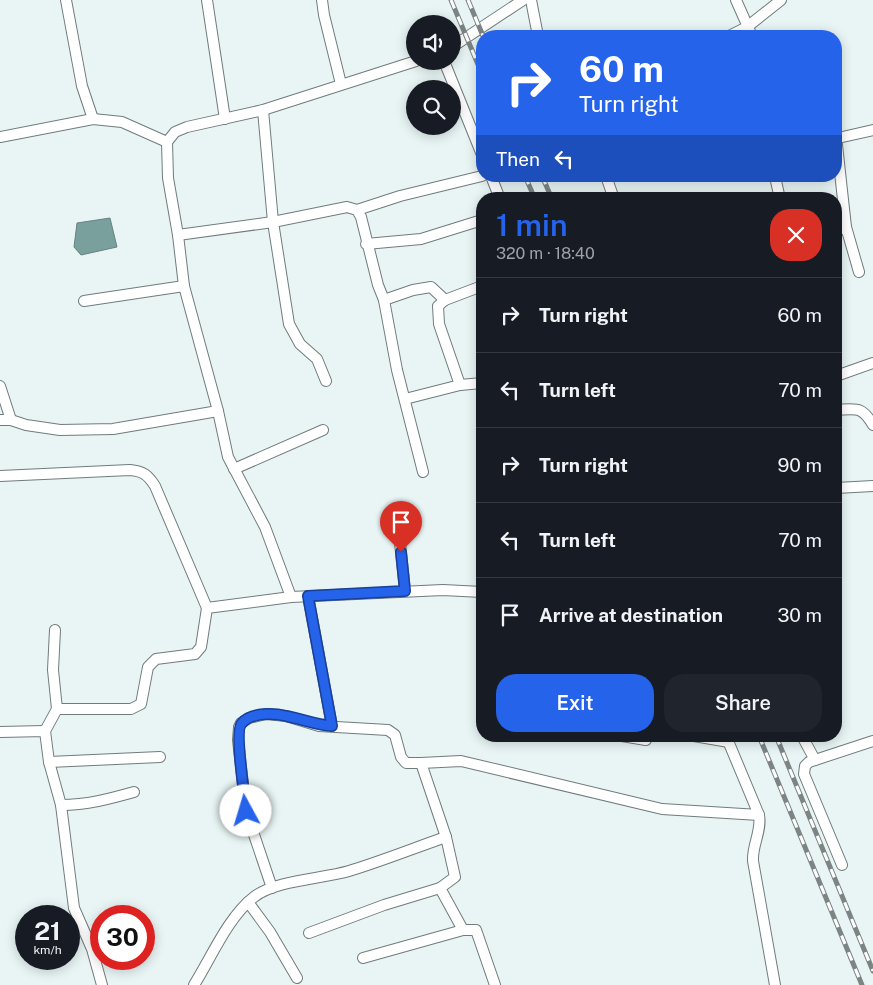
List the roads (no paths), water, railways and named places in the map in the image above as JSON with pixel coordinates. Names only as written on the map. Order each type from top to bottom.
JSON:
[{"type":"street","points":[[66,0],[82,86],[94,119]]},
{"type":"street","points":[[207,0],[225,119]]},
{"type":"street","points":[[322,0],[341,84]]},
{"type":"street","points":[[478,30],[523,0]]},
{"type":"street","points":[[531,0],[537,30]]},
{"type":"street","points":[[736,0],[749,30]]},
{"type":"street","points":[[750,30],[781,0]]},
{"type":"street","points":[[461,41],[476,31]]},
{"type":"street","points":[[291,597],[265,526],[228,457],[218,411],[184,286],[178,235],[168,178],[167,142],[180,129],[263,110],[406,64]]},
{"type":"street","points":[[448,70],[476,140]]},
{"type":"street","points":[[263,110],[273,222],[289,324],[300,344],[317,359],[326,381]]},
{"type":"street","points":[[0,137],[94,119],[122,122],[167,142]]},
{"type":"street","points":[[842,136],[873,130]]},
{"type":"street","points":[[178,235],[273,222],[347,207],[357,210],[400,196],[476,177]]},
{"type":"street","points":[[842,182],[846,227],[859,272]]},
{"type":"street","points":[[357,210],[361,218],[366,244],[384,300],[397,370],[423,472]]},
{"type":"street","points":[[366,244],[421,239],[476,222]]},
{"type":"street","points":[[842,229],[846,227]]},
{"type":"street","points":[[84,301],[184,286]]},
{"type":"street","points":[[384,300],[413,290],[431,287],[445,300]]},
{"type":"street","points":[[460,386],[439,324],[438,306],[445,300],[476,288]]},
{"type":"street","points":[[842,374],[873,363]]},
{"type":"street","points":[[405,398],[476,384]]},
{"type":"street","points":[[0,386],[11,420]]},
{"type":"street","points":[[842,410],[859,409],[866,413],[873,426]]},
{"type":"street","points":[[0,420],[11,420],[26,425],[60,430],[113,429],[218,411]]},
{"type":"street","points":[[234,470],[323,430]]},
{"type":"street","points":[[0,476],[141,471],[148,476],[155,486],[207,608],[202,647],[195,654],[156,659],[148,667],[141,704],[131,710],[57,709]]},
{"type":"street","points":[[842,488],[873,486]]},
{"type":"street","points":[[397,514],[405,591]]},
{"type":"street","points":[[207,608],[291,597],[405,591],[476,592]]},
{"type":"street","points":[[308,596],[332,726]]},
{"type":"street","points":[[55,630],[53,670],[57,709],[45,731],[49,762],[61,806],[74,908],[92,949],[102,985]]},
{"type":"street","points":[[272,888],[246,811],[238,740],[239,728],[242,723],[248,718],[266,714],[286,716],[319,726],[388,730],[394,735],[401,757],[406,763],[421,764],[433,761],[461,761],[662,809],[759,815]]},
{"type":"street","points":[[0,732],[45,731]]},
{"type":"street","points":[[842,865],[804,774],[805,766],[809,762],[873,741]]},
{"type":"street","points":[[728,742],[759,815],[760,824],[753,851],[753,861],[775,985]]},
{"type":"street","points":[[805,742],[815,760]]},
{"type":"street","points":[[49,762],[160,757]]},
{"type":"street","points":[[309,933],[384,905],[440,888],[454,877],[446,837],[421,764]]},
{"type":"street","points":[[61,806],[93,803],[134,792]]},
{"type":"street","points":[[194,985],[232,922],[248,902],[256,896],[272,888],[347,871],[446,837]]},
{"type":"street","points":[[440,888],[463,930]]},
{"type":"street","points":[[248,902],[270,932],[297,978]]},
{"type":"street","points":[[363,958],[463,930],[476,930],[494,985]]},
{"type":"water","points":[[110,218],[117,247],[81,255],[74,247],[77,223]]},
{"type":"railway","points":[[451,0],[476,60]]},
{"type":"railway","points":[[468,0],[480,30]]},
{"type":"railway","points":[[528,182],[532,192]]},
{"type":"railway","points":[[545,182],[549,192]]},
{"type":"railway","points":[[761,742],[862,985]]},
{"type":"railway","points":[[778,742],[873,971]]}]
